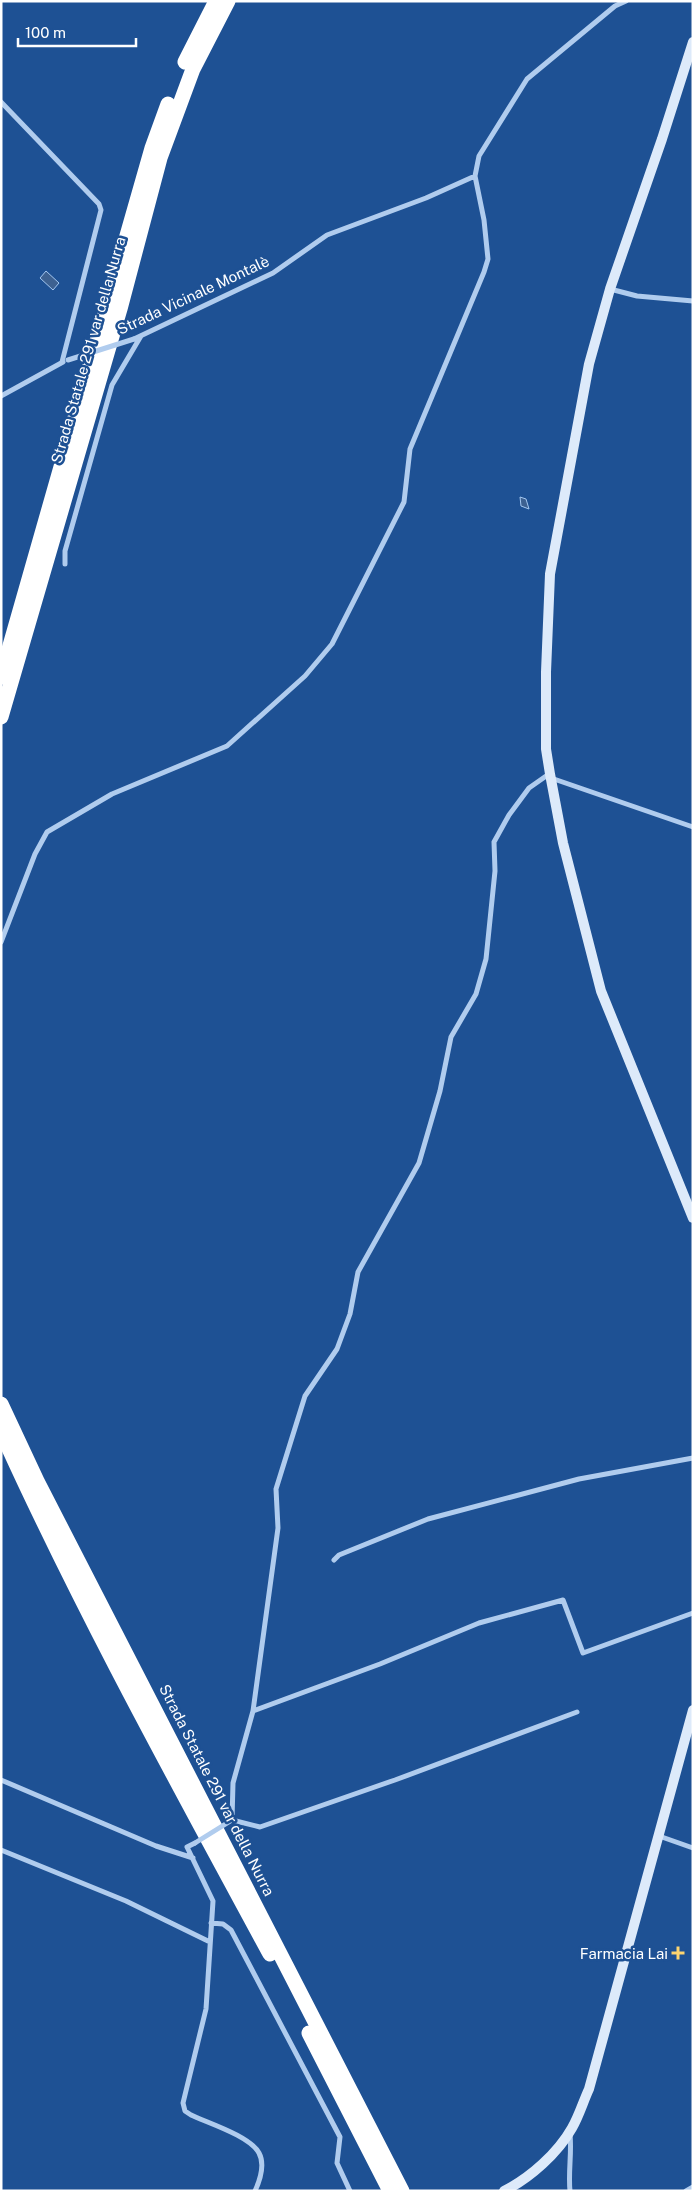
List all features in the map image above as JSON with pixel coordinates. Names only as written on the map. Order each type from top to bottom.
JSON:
[{"type":"highway","name":"Strada Statale 291 var della Nurra","points":[[1,717],[120,309],[160,158],[216,1]]},
{"type":"highway","name":"Strada Statale 291 var della Nurra","points":[[1,677],[152,148],[205,30],[228,1]]},
{"type":"highway","name":"Strada Statale 291 var della Nurra","points":[[1,1404],[38,1481],[402,2191]]},
{"type":"highway","name":"Strada Statale 291 var della Nurra","points":[[1,1431],[26,1486],[140,1712],[270,1955],[390,2191]]},
{"type":"street","points":[[1,942],[35,854],[47,832],[112,794],[227,746],[305,676],[332,644],[404,502],[410,449],[488,259],[484,220],[475,176],[479,156],[527,79],[615,6],[626,1]]},
{"type":"street","points":[[693,42],[662,139],[610,289],[589,364],[550,574],[546,672],[546,749],[550,776],[563,843],[601,991],[693,1218]]},
{"type":"street","points":[[1,102],[99,204],[101,210],[62,362]]},
{"type":"street","name":"Strada Vicinale Montalè","points":[[1,396],[62,362],[134,339],[273,272],[327,235],[426,198],[475,176]]},
{"type":"street","points":[[610,289],[637,296],[693,301]]},
{"type":"street","points":[[65,564],[65,551],[112,385],[141,336]]},
{"type":"street","points":[[232,1820],[233,1783],[253,1711],[278,1528],[276,1489],[305,1396],[337,1349],[350,1314],[358,1272],[419,1163],[440,1091],[451,1037],[476,994],[486,959],[495,871],[494,842],[509,815],[529,788],[550,776],[693,827]]},
{"type":"street","points":[[334,1560],[339,1555],[428,1519],[579,1479],[693,1458]]},
{"type":"street","points":[[253,1711],[380,1664],[479,1623],[563,1600],[583,1653],[693,1613]]},
{"type":"street","points":[[504,2191],[538,2167],[570,2132],[593,2076],[693,1710]]},
{"type":"street","points":[[255,2191],[261,2177],[259,2153],[249,2142],[191,2115],[185,2111],[183,2103],[206,2009],[213,1901],[187,1847],[232,1820],[260,1827],[391,1782],[577,1712]]},
{"type":"street","points":[[1,1780],[156,1846],[193,1858]]},
{"type":"street","points":[[658,1836],[693,1848]]},
{"type":"street","points":[[1,1850],[126,1901],[210,1942]]},
{"type":"street","points":[[211,1923],[222,1924],[231,1930],[340,2137],[337,2164],[350,2191]]},
{"type":"street","points":[[570,2132],[572,2153],[568,2176],[570,2191]]},
{"type":"street","points":[[686,2191],[693,2187]]},
{"type":"water","points":[[46,271],[59,283],[53,290],[40,278]]},
{"type":"water","points":[[520,497],[526,499],[529,509],[521,506]]},
{"type":"place","name":"Farmacia Lai","points":[[678,1953]]}]
